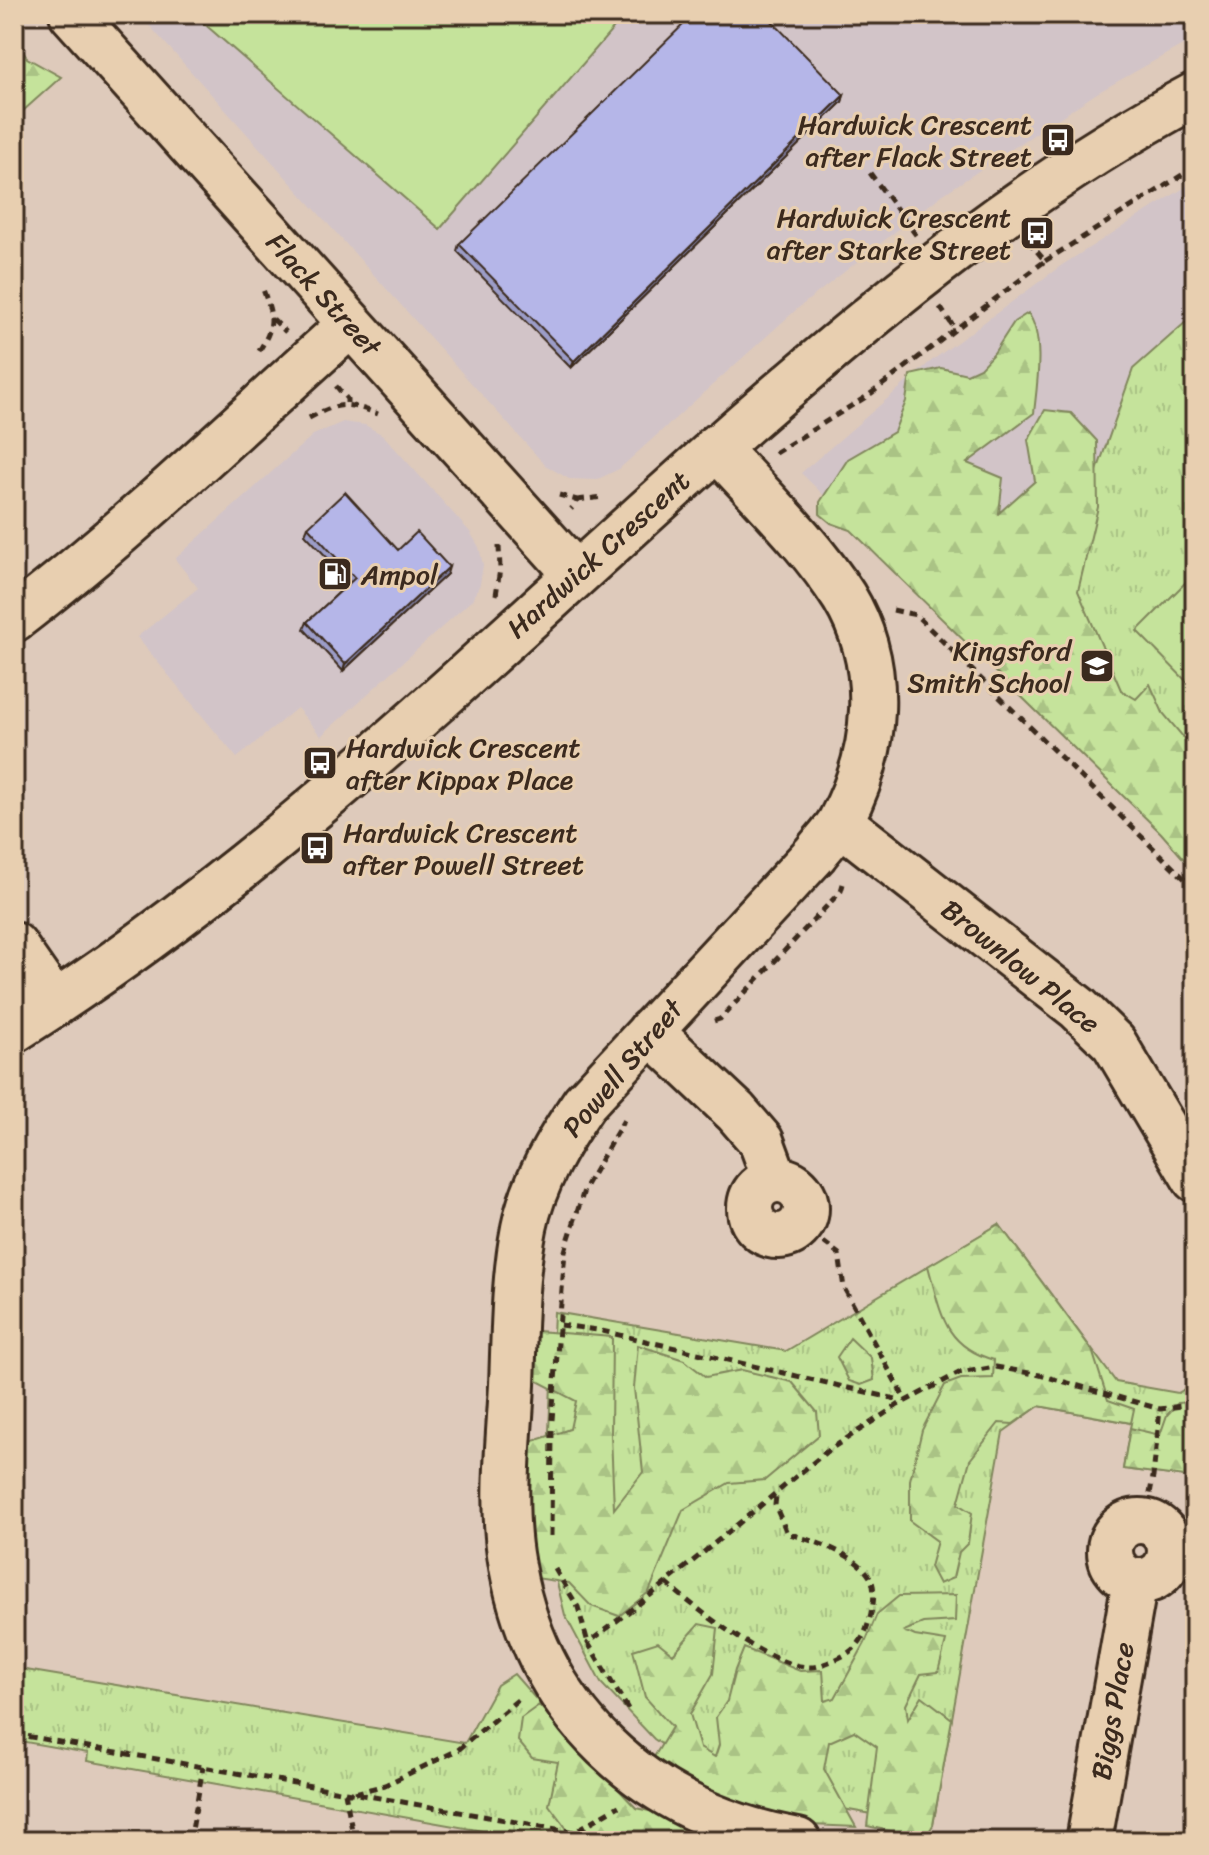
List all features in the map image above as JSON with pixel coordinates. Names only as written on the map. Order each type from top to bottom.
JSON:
[{"type":"street","name":"Flack Street","points":[[72,14],[576,574]]},
{"type":"street","name":"Hardwick Crescent","points":[[14,1030],[191,907],[321,803],[576,574],[753,460],[826,352],[921,274],[1085,160],[1195,95]]},
{"type":"street","points":[[14,619],[53,589],[203,458],[351,324]]},
{"type":"street","name":"Powell Street","points":[[753,460],[845,599],[867,651],[874,703],[865,765],[840,822],[815,854],[584,1103],[562,1135],[540,1179],[523,1237],[514,1324],[507,1526],[520,1602],[539,1653],[550,1675],[584,1724],[611,1753],[653,1786],[691,1808],[754,1837],[798,1841]]},
{"type":"street","name":"Brownlow Place","points":[[840,822],[1078,1008],[1114,1043],[1195,1179]]},
{"type":"street","points":[[14,945],[55,1004]]},
{"type":"street","points":[[650,1031],[736,1112],[761,1141],[775,1179],[760,1185],[750,1198],[749,1214],[757,1229],[772,1236],[788,1235],[801,1225]]},
{"type":"street","name":"Biggs Place","points":[[1089,1841],[1135,1581],[1158,1576],[1170,1556],[1164,1534],[1156,1525],[1145,1521]]},
{"type":"path","points":[[753,460],[869,395],[1045,261],[1195,167]]},
{"type":"path","points":[[870,173],[906,222]]},
{"type":"path","points":[[1024,236],[1045,261]]},
{"type":"path","points":[[299,423],[332,406],[347,403],[391,419]]},
{"type":"path","points":[[490,606],[496,597],[500,569],[499,546],[494,536]]},
{"type":"path","points":[[888,611],[897,609],[916,615],[1195,889]]},
{"type":"path","points":[[551,1538],[551,1435],[565,1251],[585,1187],[631,1109]]},
{"type":"path","points":[[801,1225],[839,1254],[844,1288],[906,1401]]},
{"type":"path","points":[[559,1325],[598,1330],[896,1399],[898,1405]]},
{"type":"path","points":[[353,1794],[385,1785],[458,1750],[826,1452],[898,1405],[959,1373],[996,1367],[1040,1375],[1160,1409],[1195,1404]]},
{"type":"path","points":[[1145,1521],[1160,1409]]},
{"type":"path","points":[[666,1583],[705,1616],[782,1662],[814,1668],[849,1654],[861,1642],[869,1624],[874,1601],[871,1580],[858,1565],[830,1547],[787,1533],[773,1494]]},
{"type":"path","points":[[553,1566],[578,1607],[588,1643],[633,1718]]},
{"type":"path","points":[[14,1734],[574,1832],[617,1806],[638,1804],[653,1786]]},
{"type":"path","points":[[192,1841],[203,1767]]},
{"type":"path","points":[[345,1792],[354,1841]]},
{"type":"path","points":[[542,1841],[545,1828]]},
{"type":"shaded area","points":[[139,14],[1195,14],[1195,38],[1097,93],[942,195],[797,309],[619,469],[596,480],[569,479],[545,465]]},
{"type":"shaded area","name":"Kingsford Smith School","points":[[1195,181],[1195,858],[801,473],[930,362],[1062,265]]},
{"type":"shaded area","name":"Ampol","points":[[343,422],[365,425],[383,435],[470,532],[479,547],[483,565],[480,584],[472,600],[321,736],[297,708],[237,758],[137,637],[198,588],[175,559],[313,435]]},
{"type":"green space","points":[[193,14],[626,14],[440,229]]},
{"type":"green space","points":[[14,37],[27,58],[61,77],[14,119]]},
{"type":"green space","points":[[1028,313],[1037,334],[1038,347],[1034,413],[967,463],[1003,478],[999,513],[1035,481],[1028,440],[1045,410],[1071,413],[1097,441],[1098,507],[1078,591],[1121,690],[1136,699],[1150,684],[1163,713],[1195,751],[1195,872],[1161,833],[851,530],[831,523],[820,514],[820,502],[848,459],[894,432],[906,401],[910,375],[941,368],[967,374],[980,368],[1014,322]]},
{"type":"green space","points":[[1195,314],[1195,833],[995,634],[1097,471],[1133,369]]},
{"type":"green space","points":[[1195,573],[1195,690],[1137,631]]},
{"type":"green space","points":[[999,1224],[1116,1382],[1178,1393],[1195,1383],[1195,1434],[1192,1434],[1185,1477],[1123,1469],[1131,1423],[1039,1406],[1003,1432],[933,1825],[776,1797],[688,1762],[654,1739],[601,1683],[565,1615],[548,1546],[546,1504],[554,1312],[786,1351]]},
{"type":"green space","points":[[999,1224],[1092,1350],[1108,1400],[1134,1409],[1131,1423],[1039,1406],[1013,1424],[999,1423],[970,1460],[958,1504],[972,1513],[968,1543],[959,1552],[953,1578],[939,1584],[930,1567],[937,1541],[910,1521],[910,1480],[922,1430],[945,1385],[961,1379],[993,1378],[994,1360],[977,1354],[954,1336],[941,1312],[928,1266]]},
{"type":"green space","points":[[537,1331],[612,1337],[614,1509],[643,1472],[634,1388],[638,1345],[684,1360],[706,1377],[742,1370],[792,1382],[817,1412],[819,1435],[765,1480],[729,1483],[683,1510],[649,1592],[619,1616],[591,1606],[569,1583],[529,1577],[518,1446],[570,1429],[576,1401],[524,1374],[524,1338]]},
{"type":"green space","points":[[850,1338],[871,1358],[874,1380],[861,1385],[849,1381],[837,1357]]},
{"type":"green space","points":[[1188,1402],[1188,1426],[1192,1434],[1185,1477],[1123,1469],[1130,1428],[1160,1435],[1167,1415],[1178,1403]]},
{"type":"green space","points":[[956,1595],[955,1621],[923,1623],[904,1631],[946,1641],[938,1672],[921,1674],[906,1705],[908,1719],[922,1696],[952,1719],[933,1825],[927,1835],[913,1836],[867,1826],[877,1747],[854,1731],[829,1742],[824,1769],[856,1827],[811,1825],[731,1802],[651,1762],[672,1727],[645,1697],[633,1650],[658,1642],[673,1654],[699,1624],[718,1628],[713,1674],[690,1714],[700,1748],[715,1757],[719,1745],[716,1717],[727,1701],[744,1648],[800,1671],[823,1670],[825,1701],[835,1698],[877,1614],[899,1596]]},
{"type":"green space","points":[[14,1668],[465,1743],[497,1685],[514,1674],[636,1808],[690,1841],[539,1841],[87,1761],[88,1753],[14,1740]]},
{"type":"green space","points":[[539,1705],[636,1808],[672,1816],[712,1838],[712,1841],[576,1841],[549,1805],[558,1762],[532,1758],[518,1741],[521,1718]]},
{"type":"building","points":[[694,14],[765,14],[844,95],[574,361],[459,244]]},
{"type":"building","points":[[345,492],[398,550],[417,532],[449,567],[345,664],[307,622],[355,578],[308,527]]},
{"type":"place","name":"Hardwick Crescent after Flack Street","points":[[1058,140]]},
{"type":"place","name":"Hardwick Crescent after Starke Street","points":[[1037,233]]},
{"type":"place","name":"Ampol","points":[[335,574]]},
{"type":"place","name":"Kingsford Smith School","points":[[1097,666]]},
{"type":"place","name":"Hardwick Crescent after Kippax Place","points":[[320,763]]},
{"type":"place","name":"Hardwick Crescent after Powell Street","points":[[317,848]]}]
